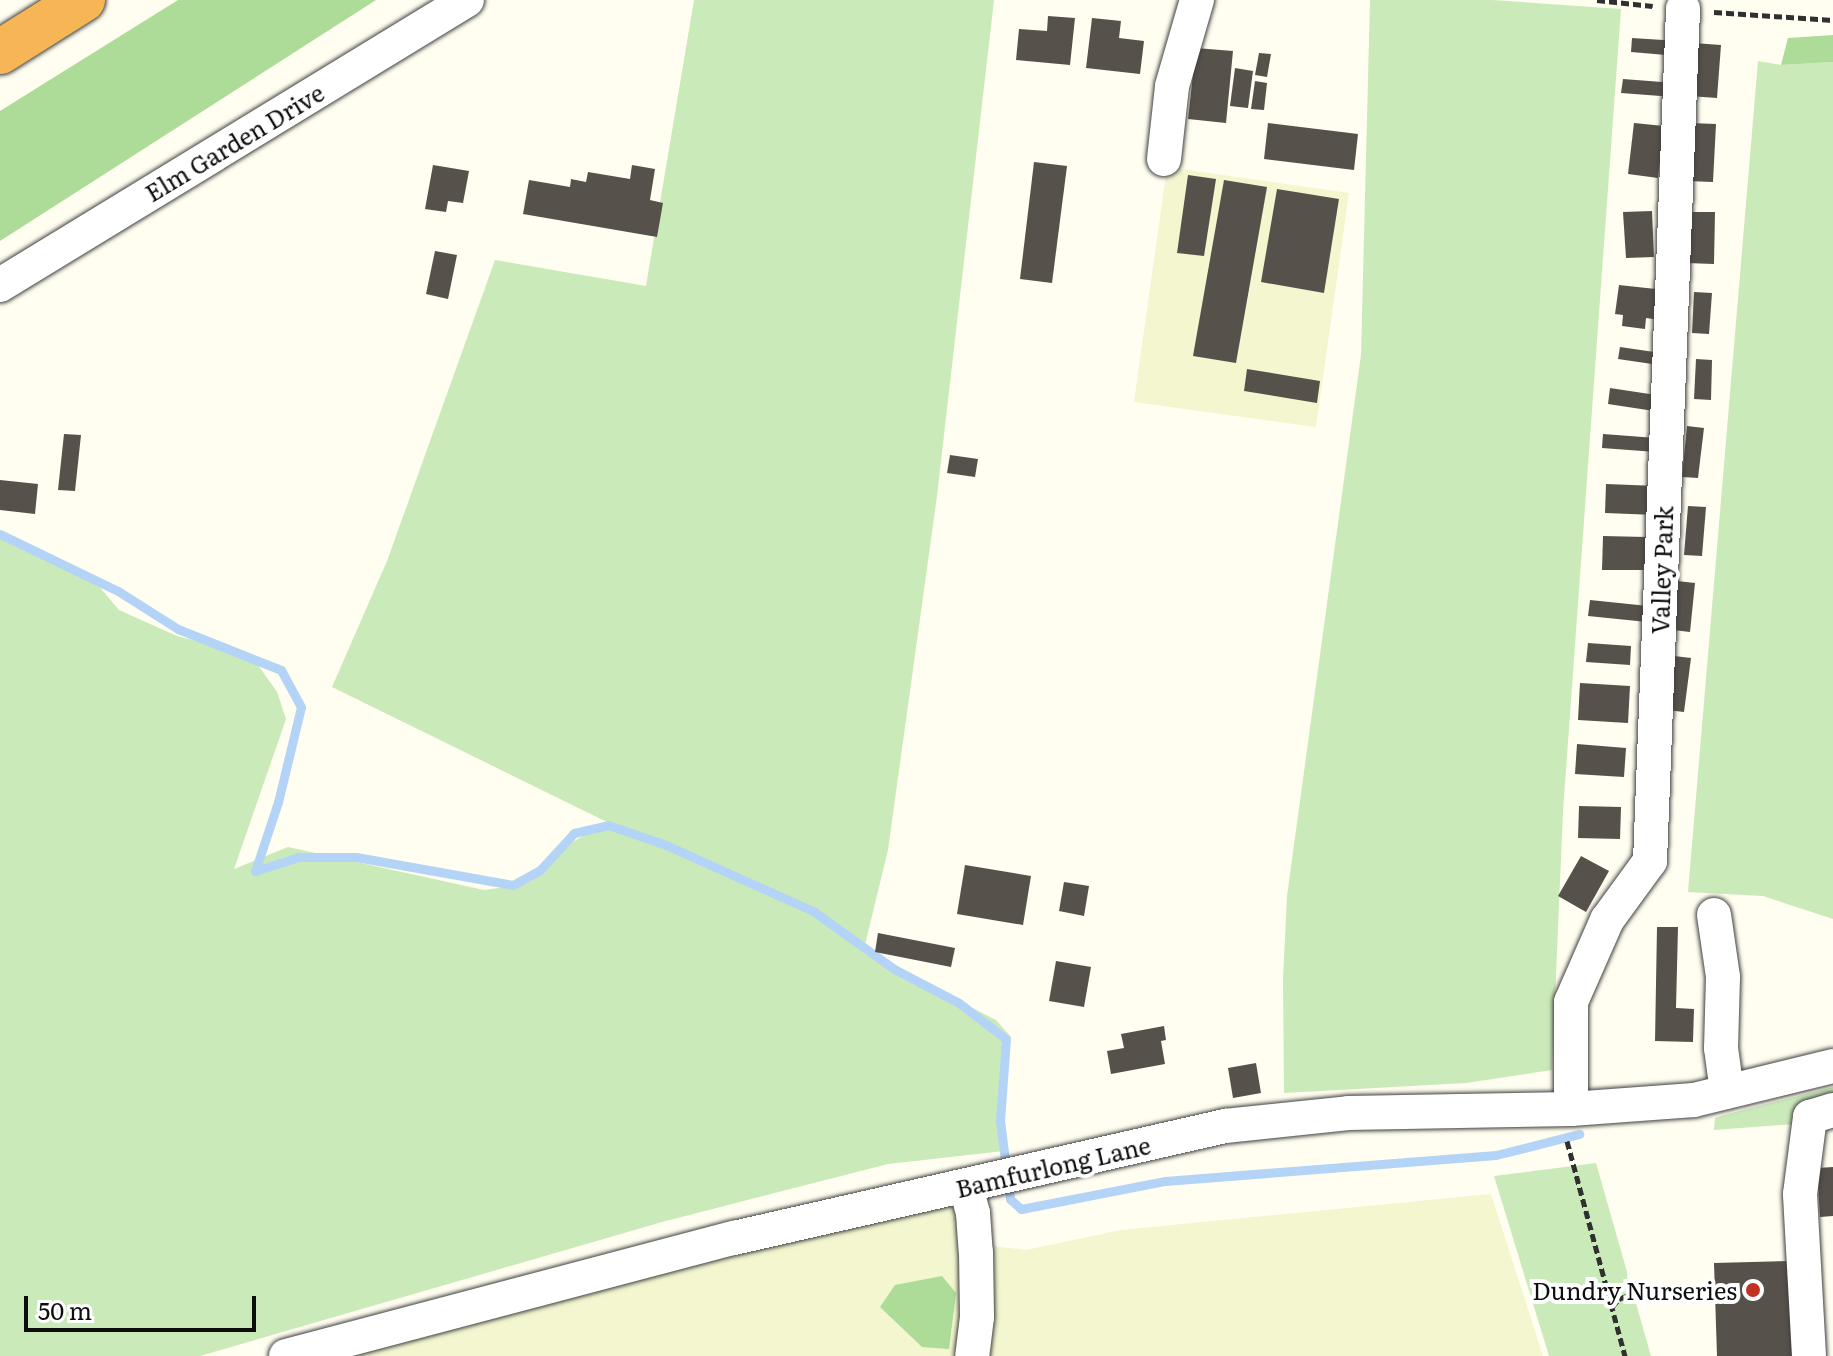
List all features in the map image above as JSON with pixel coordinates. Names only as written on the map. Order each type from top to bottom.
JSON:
[{"type":"highway","points":[[0,52],[82,0]]},
{"type":"street","name":"Elm Garden Drive","points":[[0,285],[467,0]]},
{"type":"street","points":[[1164,159],[1172,86],[1197,0]]},
{"type":"street","name":"Valley Park","points":[[1569,1125],[1571,1002],[1607,920],[1650,861],[1683,9]]},
{"type":"street","points":[[1714,915],[1723,977],[1721,1048],[1727,1092]]},
{"type":"street","name":"Bamfurlong Lane","points":[[286,1356],[734,1238],[1225,1126],[1348,1113],[1569,1125],[1694,1100],[1833,1066]]},
{"type":"street","points":[[1809,1356],[1800,1194],[1810,1117],[1833,1110]]},
{"type":"street","points":[[966,1187],[973,1213],[976,1252],[977,1317],[972,1356]]},
{"type":"path","points":[[1569,1125],[1625,1356]]},
{"type":"path","points":[[1612,1308],[1619,1299],[1642,1289]]},
{"type":"green space","points":[[178,0],[376,0],[0,241],[0,111]]},
{"type":"green space","points":[[694,0],[994,0],[937,496],[888,850],[863,953],[996,1020],[1011,1037],[1000,1120],[1004,1151],[888,1164],[662,1222],[200,1356],[0,1356],[0,531],[91,577],[119,610],[177,636],[251,655],[277,692],[286,719],[234,869],[288,847],[484,890],[521,885],[550,855],[607,822],[332,687],[387,561],[495,260],[646,286]]},
{"type":"green space","points":[[1370,0],[1492,0],[1621,9],[1563,811],[1552,1070],[1466,1083],[1284,1093],[1283,979],[1287,896],[1361,355]]},
{"type":"green space","points":[[1833,35],[1833,62],[1781,65],[1788,38]]},
{"type":"green space","points":[[1758,61],[1781,65],[1833,62],[1833,919],[1763,896],[1688,892]]},
{"type":"green space","points":[[1167,167],[1349,193],[1316,427],[1134,402]]},
{"type":"green space","points":[[1833,1087],[1833,1097],[1795,1124],[1714,1130],[1715,1118]]},
{"type":"green space","points":[[1596,1163],[1651,1356],[1549,1356],[1494,1176]]},
{"type":"green space","points":[[966,1187],[991,1246],[1026,1250],[1121,1230],[1491,1194],[1543,1356],[286,1356]]},
{"type":"green space","points":[[942,1276],[956,1293],[949,1349],[922,1347],[880,1307],[895,1285]]},
{"type":"building","points":[[1048,16],[1075,18],[1070,65],[1016,60],[1019,29],[1047,31]]},
{"type":"building","points":[[1092,18],[1121,21],[1119,38],[1144,41],[1140,74],[1086,68]]},
{"type":"building","points":[[1632,38],[1679,41],[1678,56],[1631,52]]},
{"type":"building","points":[[1693,43],[1721,45],[1717,98],[1689,96]]},
{"type":"building","points":[[1196,48],[1233,51],[1226,123],[1188,119]]},
{"type":"building","points":[[1259,53],[1271,54],[1267,77],[1255,75]]},
{"type":"building","points":[[1235,68],[1253,71],[1248,108],[1230,106]]},
{"type":"building","points":[[1623,79],[1675,83],[1674,97],[1621,93]]},
{"type":"building","points":[[1255,81],[1267,83],[1264,110],[1251,109]]},
{"type":"building","points":[[1268,123],[1358,134],[1354,170],[1264,159]]},
{"type":"building","points":[[1634,123],[1664,126],[1658,178],[1628,174]]},
{"type":"building","points":[[1690,123],[1716,124],[1713,182],[1687,181]]},
{"type":"building","points":[[1034,162],[1067,166],[1052,283],[1020,279]]},
{"type":"building","points":[[433,165],[469,171],[463,203],[448,201],[446,212],[425,209]]},
{"type":"building","points":[[632,165],[655,169],[650,200],[663,203],[657,237],[523,214],[529,180],[570,187],[571,179],[586,182],[588,172],[630,179]]},
{"type":"building","points":[[1188,175],[1216,179],[1204,256],[1177,253]]},
{"type":"building","points":[[1224,180],[1267,187],[1236,363],[1193,356]]},
{"type":"building","points":[[1277,189],[1339,199],[1324,293],[1261,282]]},
{"type":"building","points":[[1652,211],[1654,257],[1626,258],[1623,212]]},
{"type":"building","points":[[1687,212],[1715,212],[1714,264],[1686,263]]},
{"type":"building","points":[[435,251],[457,255],[448,299],[426,294]]},
{"type":"building","points":[[1619,285],[1665,290],[1661,320],[1646,318],[1645,329],[1622,326],[1623,315],[1615,314]]},
{"type":"building","points":[[1694,292],[1712,293],[1709,334],[1692,333]]},
{"type":"building","points":[[1620,347],[1661,353],[1659,365],[1618,359]]},
{"type":"building","points":[[1696,359],[1712,360],[1711,400],[1694,399]]},
{"type":"building","points":[[1247,369],[1320,381],[1317,403],[1244,391]]},
{"type":"building","points":[[1610,388],[1656,395],[1654,411],[1608,404]]},
{"type":"building","points":[[1687,426],[1704,428],[1698,478],[1682,477]]},
{"type":"building","points":[[64,434],[81,435],[75,491],[58,490]]},
{"type":"building","points":[[1603,434],[1656,438],[1656,452],[1602,448]]},
{"type":"building","points":[[950,455],[978,459],[975,477],[947,473]]},
{"type":"building","points":[[0,480],[38,484],[35,514],[0,510]]},
{"type":"building","points":[[1606,484],[1657,486],[1656,515],[1605,513]]},
{"type":"building","points":[[1688,506],[1706,507],[1702,556],[1684,555]]},
{"type":"building","points":[[1603,536],[1646,537],[1645,570],[1602,570]]},
{"type":"building","points":[[1677,581],[1695,583],[1690,632],[1673,630]]},
{"type":"building","points":[[1590,600],[1648,606],[1647,622],[1588,616]]},
{"type":"building","points":[[1588,643],[1631,646],[1630,665],[1586,662]]},
{"type":"building","points":[[1674,656],[1691,658],[1684,712],[1667,710]]},
{"type":"building","points":[[1580,683],[1630,686],[1628,723],[1578,720]]},
{"type":"building","points":[[1577,744],[1626,748],[1624,777],[1575,774]]},
{"type":"building","points":[[1579,806],[1621,807],[1620,839],[1578,838]]},
{"type":"building","points":[[1581,856],[1609,871],[1586,912],[1558,896]]},
{"type":"building","points":[[965,865],[1031,876],[1023,925],[957,914]]},
{"type":"building","points":[[1064,882],[1089,886],[1084,916],[1059,911]]},
{"type":"building","points":[[1657,927],[1678,927],[1676,1008],[1694,1009],[1693,1042],[1655,1041]]},
{"type":"building","points":[[878,933],[955,948],[951,967],[875,952]]},
{"type":"building","points":[[1056,961],[1091,967],[1084,1007],[1049,1001]]},
{"type":"building","points":[[1164,1026],[1166,1040],[1161,1041],[1165,1064],[1111,1074],[1107,1051],[1124,1048],[1121,1034]]},
{"type":"building","points":[[1256,1063],[1261,1093],[1233,1098],[1228,1068]]},
{"type":"building","points":[[1833,1167],[1833,1216],[1820,1217],[1817,1168]]},
{"type":"building","name":"Dundry Nurseries","points":[[1790,1261],[1793,1356],[1717,1356],[1714,1263]]},
{"type":"waterway","points":[[0,534],[118,591],[178,629],[281,670],[301,707],[278,802],[255,871],[299,857],[356,857],[513,885],[540,870],[574,833],[608,825],[666,845],[813,911],[894,969],[959,1003],[1006,1039],[1000,1120],[1006,1168]]},
{"type":"waterway","points":[[1008,1182],[1010,1199],[1021,1209],[1165,1181],[1496,1155],[1579,1134]]},
{"type":"place","name":"Dundry Nurseries","points":[[1753,1290]]}]
